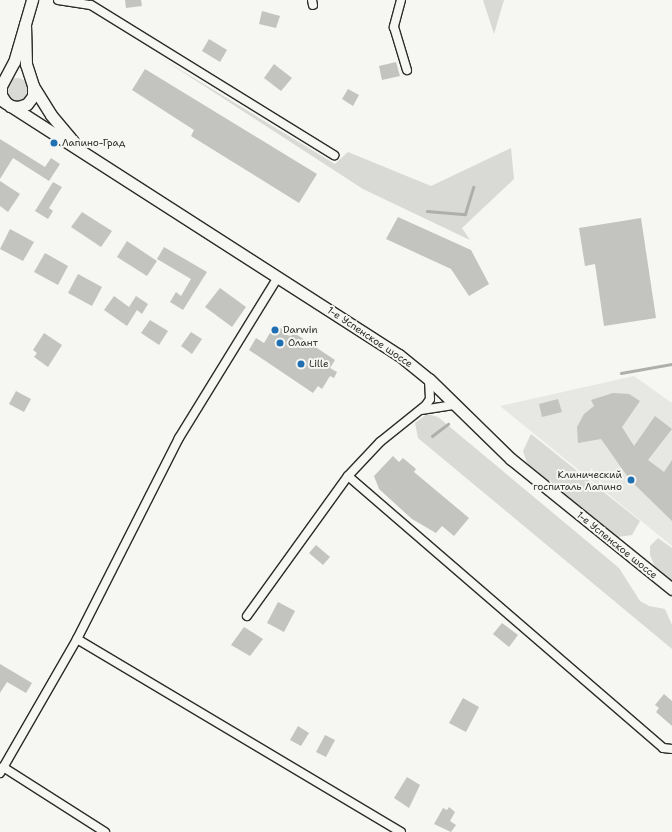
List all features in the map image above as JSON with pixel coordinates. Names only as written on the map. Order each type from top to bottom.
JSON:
[{"type":"main road","points":[[4,80],[22,75],[32,85],[33,96],[28,104],[18,107],[5,102],[1,92],[4,80],[25,24],[30,5]]},
{"type":"main road","name":"1-е Успенское шоссе","points":[[25,24],[26,64],[32,85],[51,116],[80,148]]},
{"type":"main road","name":"1-е Успенское шоссе","points":[[5,102],[80,148],[399,355],[429,379],[453,405],[511,459],[672,589]]},
{"type":"street","points":[[58,0],[91,5],[334,155]]},
{"type":"street","points":[[401,0],[394,27],[407,70]]},
{"type":"street","points":[[105,832],[2,770],[77,639],[179,438],[278,277]]},
{"type":"street","points":[[247,616],[348,476],[380,442],[421,410],[430,399],[429,379]]},
{"type":"street","points":[[421,410],[453,405]]},
{"type":"street","points":[[348,476],[663,748],[672,748]]},
{"type":"street","points":[[77,639],[401,832]]},
{"type":"shaded area","points":[[483,0],[504,0],[494,34]]},
{"type":"shaded area","points":[[161,58],[335,164],[348,152],[431,186],[511,148],[514,179],[462,228],[470,240],[363,189]]},
{"type":"shaded area","points":[[17,78],[26,81],[29,90],[26,99],[17,102],[8,99],[5,90],[8,81]]},
{"type":"shaded area","name":"Клинический госпиталь Лапино","points":[[634,376],[672,403],[672,546],[500,406]]},
{"type":"shaded area","points":[[427,414],[438,417],[619,568],[640,601],[649,606],[665,609],[672,625],[672,649],[418,438],[415,423]]},
{"type":"shaded area","points":[[531,434],[640,521],[632,535],[618,537],[610,532],[527,463],[523,451]]},
{"type":"shaded area","points":[[658,538],[672,548],[672,581],[655,567],[650,555],[650,546]]},
{"type":"building","points":[[125,0],[141,0],[142,6],[126,8]]},
{"type":"building","points":[[262,11],[280,16],[276,28],[259,24]]},
{"type":"building","points":[[209,39],[227,50],[220,62],[202,51]]},
{"type":"building","points":[[396,62],[400,76],[382,80],[379,66]]},
{"type":"building","points":[[274,64],[292,78],[281,91],[264,78]]},
{"type":"building","points":[[145,69],[317,174],[299,203],[191,136],[194,130],[132,90]]},
{"type":"building","points":[[348,89],[359,95],[353,106],[342,99]]},
{"type":"building","points":[[0,139],[45,167],[51,158],[60,164],[49,181],[13,158],[0,179]]},
{"type":"building","points":[[0,181],[20,194],[8,212],[0,206]]},
{"type":"building","points":[[53,182],[62,187],[49,208],[53,211],[48,219],[35,211]]},
{"type":"building","points":[[82,212],[112,231],[101,247],[71,227]]},
{"type":"building","points":[[398,217],[471,250],[489,284],[469,296],[451,269],[386,239]]},
{"type":"building","points":[[641,218],[656,318],[604,326],[595,264],[585,266],[579,228]]},
{"type":"building","points":[[10,229],[34,242],[23,261],[0,249]]},
{"type":"building","points":[[127,241],[157,261],[147,276],[117,257]]},
{"type":"building","points":[[164,247],[207,272],[183,310],[170,302],[176,292],[181,296],[191,279],[157,259]]},
{"type":"building","points":[[45,253],[68,266],[58,285],[34,272]]},
{"type":"building","points":[[78,274],[102,287],[92,306],[68,293]]},
{"type":"building","points":[[220,288],[246,307],[232,327],[205,307]]},
{"type":"building","points":[[114,296],[129,307],[136,296],[148,304],[142,314],[137,310],[127,326],[104,310]]},
{"type":"building","points":[[150,320],[168,331],[159,345],[141,333]]},
{"type":"building","name":"Lille","points":[[280,328],[296,334],[335,360],[330,368],[337,372],[334,378],[330,376],[322,389],[318,386],[313,393],[249,350],[256,338],[264,343],[270,333]]},
{"type":"building","points":[[191,332],[202,339],[192,354],[181,346]]},
{"type":"building","points":[[44,333],[62,345],[48,367],[34,357],[37,353],[33,350]]},
{"type":"building","points":[[16,391],[31,399],[24,412],[9,404]]},
{"type":"building","points":[[613,393],[629,394],[640,401],[622,427],[634,446],[655,416],[672,429],[648,460],[664,472],[672,460],[672,521],[630,480],[601,439],[578,443],[577,427],[584,414],[594,406],[591,400]]},
{"type":"building","points":[[558,399],[562,412],[542,417],[539,404]]},
{"type":"building","points":[[393,456],[399,462],[403,458],[416,469],[414,472],[469,518],[454,536],[442,526],[436,533],[412,519],[379,489],[374,476]]},
{"type":"building","points":[[316,545],[330,557],[323,565],[309,553]]},
{"type":"building","points":[[278,602],[295,611],[284,632],[267,623]]},
{"type":"building","points":[[502,623],[518,635],[509,647],[493,634]]},
{"type":"building","points":[[244,627],[263,639],[250,656],[231,645]]},
{"type":"building","points":[[0,664],[32,683],[26,693],[7,682],[0,693]]},
{"type":"building","points":[[664,694],[672,701],[672,726],[656,712],[659,708],[655,705]]},
{"type":"building","points":[[463,698],[479,707],[466,732],[449,723]]},
{"type":"building","points":[[298,726],[309,733],[301,746],[290,740]]},
{"type":"building","points":[[325,735],[335,740],[326,757],[316,752]]},
{"type":"building","points":[[407,777],[420,785],[409,808],[394,798]]},
{"type":"building","points":[[449,807],[455,812],[450,821],[456,825],[451,832],[434,824],[443,808],[447,810]]},
{"type":"waterway","points":[[427,211],[465,214],[473,187]]},
{"type":"waterway","points":[[621,373],[672,364]]},
{"type":"waterway","points":[[432,436],[448,424]]},
{"type":"place","name":"Лапино-Град","points":[[54,143]]},
{"type":"place","name":"Darwin","points":[[275,330]]},
{"type":"place","name":"Олант","points":[[280,343]]},
{"type":"place","name":"Lille","points":[[301,364]]},
{"type":"place","name":"Клинический госпиталь Лапино","points":[[631,480]]}]
